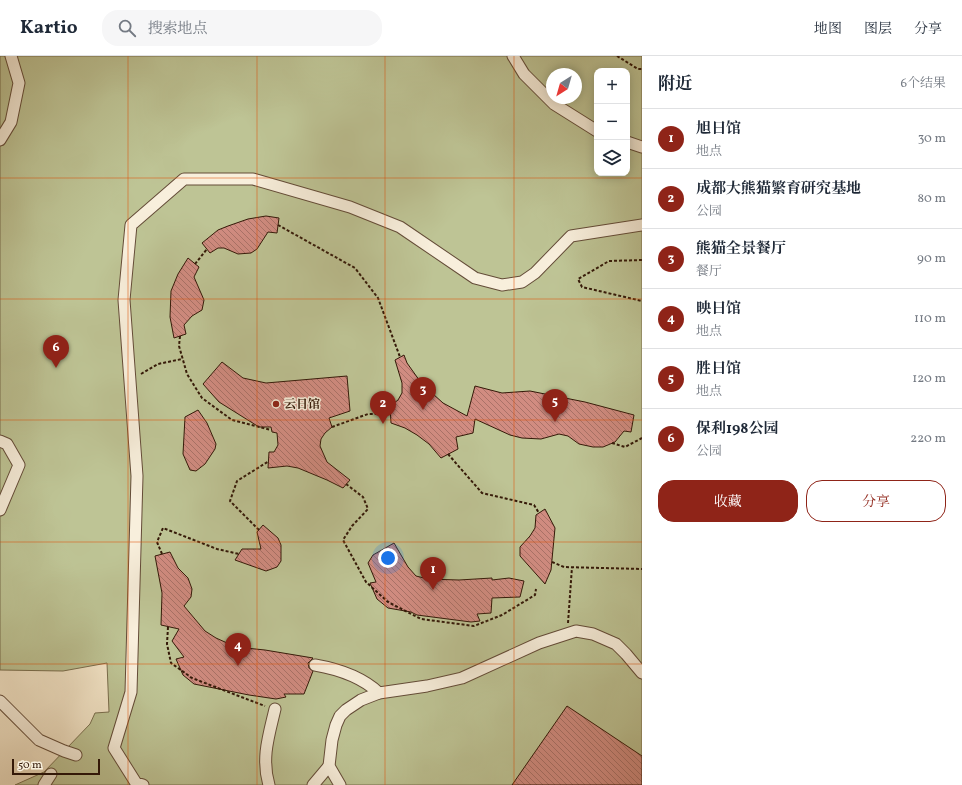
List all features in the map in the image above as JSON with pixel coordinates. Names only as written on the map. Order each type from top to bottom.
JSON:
[{"type":"street","points":[[0,140],[11,122],[19,83],[11,56]]},
{"type":"street","points":[[513,56],[524,74],[554,104],[594,129]]},
{"type":"street","points":[[630,143],[642,148]]},
{"type":"street","points":[[142,785],[136,783],[114,748],[131,692],[137,476],[124,300],[130,224],[184,179],[253,179],[350,207],[400,227],[475,278],[502,286],[522,282],[534,273],[572,236],[642,225]]},
{"type":"street","points":[[0,441],[7,444],[19,465],[0,510]]},
{"type":"street","points":[[340,785],[330,766],[332,740],[336,725],[340,716],[353,704],[379,693],[427,686],[462,678],[539,643],[576,631],[593,634],[616,644],[642,673]]},
{"type":"street","points":[[315,665],[329,667],[357,678],[379,693]]},
{"type":"street","points":[[0,701],[40,740],[64,752],[76,755]]},
{"type":"street","points":[[269,785],[265,766],[266,752],[275,709]]},
{"type":"street","points":[[313,785],[330,766]]},
{"type":"street","points":[[44,785],[51,774]]},
{"type":"path","points":[[617,56],[638,69],[642,69]]},
{"type":"path","points":[[278,225],[355,268],[378,298],[400,357]]},
{"type":"path","points":[[195,264],[207,249]]},
{"type":"path","points":[[642,260],[609,261],[578,279],[582,287],[642,301]]},
{"type":"path","points":[[180,336],[179,346],[186,374],[202,398],[232,420],[271,430]]},
{"type":"path","points":[[130,380],[158,364],[182,358]]},
{"type":"path","points":[[332,427],[368,414],[390,414]]},
{"type":"path","points":[[612,443],[625,448],[642,438]]},
{"type":"path","points":[[448,454],[482,493],[534,505],[539,513]]},
{"type":"path","points":[[258,530],[230,501],[237,481],[269,461]]},
{"type":"path","points":[[346,484],[363,497],[368,509],[352,526],[344,540],[366,582],[388,602],[421,619],[474,626],[502,615],[535,595],[536,589]]},
{"type":"path","points":[[162,554],[157,542],[163,528],[217,549],[239,554]]},
{"type":"path","points":[[552,562],[564,567],[642,569]]},
{"type":"path","points":[[567,634],[572,567]]},
{"type":"path","points":[[168,626],[167,644],[171,663],[192,678],[275,709]]},
{"type":"green space","points":[[0,56],[642,56],[642,785],[15,785],[44,772],[90,724],[95,713],[109,712],[107,663],[63,671],[0,670]]},
{"type":"building","points":[[266,216],[279,218],[277,233],[268,232],[257,249],[251,253],[238,254],[224,248],[218,248],[210,253],[202,243],[218,230],[248,219]]},
{"type":"building","points":[[188,258],[199,267],[194,277],[204,300],[202,310],[192,316],[184,325],[186,334],[174,338],[170,317],[171,291],[178,274]]},
{"type":"building","points":[[404,355],[407,363],[422,384],[443,403],[467,416],[475,386],[502,393],[530,391],[585,402],[634,415],[631,432],[624,431],[615,442],[603,447],[593,447],[579,444],[568,436],[559,434],[541,439],[522,438],[510,435],[475,419],[473,433],[456,437],[458,449],[441,458],[429,444],[417,435],[405,428],[391,423],[390,406],[398,400],[402,393],[402,383],[395,360]]},
{"type":"building","points":[[222,362],[243,378],[266,383],[347,376],[350,411],[329,418],[332,427],[321,439],[320,446],[327,462],[350,480],[343,488],[298,468],[287,466],[268,468],[269,452],[274,452],[278,445],[277,433],[272,432],[271,427],[259,427],[219,402],[203,384]]},
{"type":"building","points":[[198,410],[207,423],[216,444],[215,449],[205,464],[196,471],[190,470],[183,454],[185,417]]},
{"type":"building","points":[[545,509],[555,528],[551,570],[545,584],[520,556],[520,547],[535,528],[536,515]]},
{"type":"building","points":[[263,525],[278,538],[281,545],[281,561],[277,567],[266,571],[235,560],[242,549],[261,549],[257,532]]},
{"type":"building","points":[[394,543],[408,567],[416,576],[428,579],[459,580],[492,578],[492,580],[509,578],[524,581],[520,597],[492,598],[491,613],[477,614],[480,621],[471,622],[417,615],[411,612],[388,608],[377,599],[370,583],[376,582],[368,563],[373,555]]},
{"type":"building","points":[[170,552],[178,568],[188,578],[192,589],[191,597],[184,606],[205,631],[236,647],[313,658],[308,663],[309,668],[313,671],[304,694],[284,694],[286,697],[276,699],[249,695],[194,684],[183,675],[176,659],[184,657],[172,641],[179,629],[161,625],[162,593],[155,556]]},
{"type":"building","points":[[567,706],[642,756],[642,785],[512,785]]},
{"type":"place","name":"保利198公园","points":[[56,368]]},
{"type":"place","name":"云日馆","points":[[276,404]]},
{"type":"place","name":"熊猫全景餐厅","points":[[423,410]]},
{"type":"place","name":"胜日馆","points":[[555,422]]},
{"type":"place","name":"成都大熊猫繁育研究基地","points":[[383,424]]},
{"type":"place","name":"旭日馆","points":[[433,590]]},
{"type":"place","name":"映日馆","points":[[238,666]]}]
